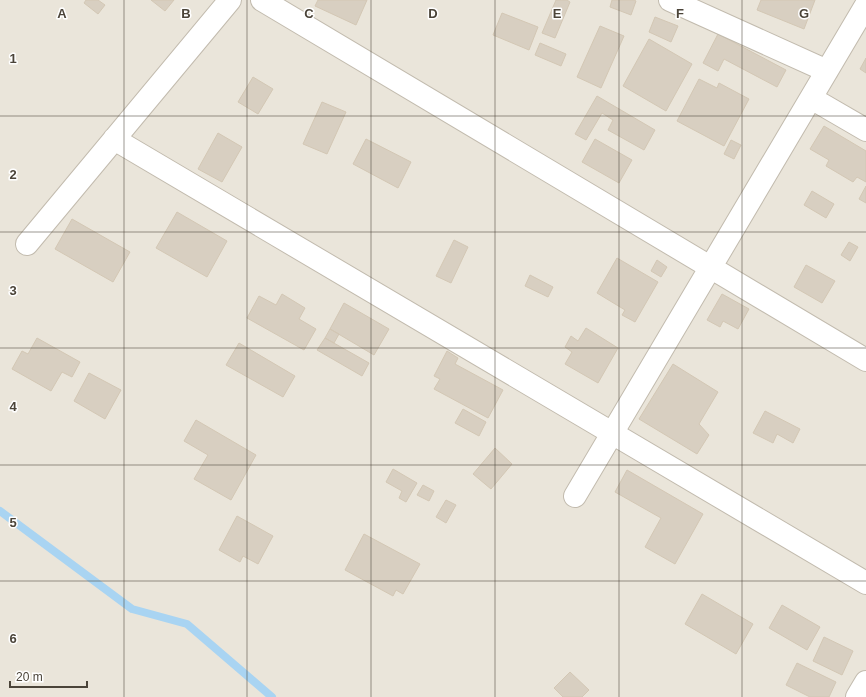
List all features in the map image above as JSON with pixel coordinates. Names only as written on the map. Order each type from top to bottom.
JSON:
[{"type":"street","points":[[27,244],[230,0]]},
{"type":"street","points":[[262,0],[866,360]]},
{"type":"street","points":[[670,0],[827,71]]},
{"type":"street","points":[[575,496],[866,5]]},
{"type":"street","points":[[811,98],[866,130]]},
{"type":"street","points":[[114,139],[866,583]]},
{"type":"street","points":[[857,697],[866,682]]},
{"type":"shaded area","points":[[0,0],[866,0],[866,697],[0,697]]},
{"type":"building","points":[[86,0],[98,0],[105,5],[98,14],[84,3]]},
{"type":"building","points":[[151,0],[174,0],[165,11]]},
{"type":"building","points":[[318,0],[367,0],[356,25],[315,6]]},
{"type":"building","points":[[556,0],[567,0],[570,2],[555,38],[542,33]]},
{"type":"building","points":[[612,0],[636,1],[631,15],[610,7]]},
{"type":"building","points":[[761,0],[815,0],[804,29],[757,10]]},
{"type":"building","points":[[502,13],[538,27],[529,50],[493,35]]},
{"type":"building","points":[[655,17],[678,26],[671,42],[649,32]]},
{"type":"building","points":[[600,26],[624,36],[601,88],[577,77]]},
{"type":"building","points":[[718,34],[786,70],[777,87],[724,59],[718,71],[703,63]]},
{"type":"building","points":[[649,39],[692,64],[666,111],[623,86]]},
{"type":"building","points":[[540,43],[566,54],[561,66],[535,55]]},
{"type":"building","points":[[866,58],[866,73],[860,69]]},
{"type":"building","points":[[253,77],[273,89],[258,114],[238,102]]},
{"type":"building","points":[[699,79],[717,88],[719,83],[749,99],[724,146],[677,121]]},
{"type":"building","points":[[597,96],[655,130],[644,150],[608,130],[613,120],[602,113],[586,140],[575,134]]},
{"type":"building","points":[[322,102],[346,112],[327,154],[303,144]]},
{"type":"building","points":[[824,126],[866,151],[866,182],[857,177],[853,182],[826,166],[829,160],[810,149]]},
{"type":"building","points":[[218,133],[242,147],[222,182],[198,169]]},
{"type":"building","points":[[366,139],[411,162],[398,188],[353,164]]},
{"type":"building","points":[[595,139],[632,160],[619,183],[582,162]]},
{"type":"building","points":[[731,140],[741,145],[734,159],[724,154]]},
{"type":"building","points":[[866,186],[866,203],[859,199]]},
{"type":"building","points":[[812,191],[834,204],[826,218],[804,205]]},
{"type":"building","points":[[177,212],[227,241],[207,277],[156,248]]},
{"type":"building","points":[[72,219],[130,252],[113,282],[55,249]]},
{"type":"building","points":[[454,240],[468,247],[451,283],[436,276]]},
{"type":"building","points":[[849,242],[858,247],[850,261],[841,255]]},
{"type":"building","points":[[617,258],[658,282],[635,322],[622,315],[625,310],[597,293]]},
{"type":"building","points":[[657,260],[667,267],[661,277],[651,271]]},
{"type":"building","points":[[806,265],[835,281],[822,303],[794,287]]},
{"type":"building","points":[[530,275],[553,287],[548,297],[525,286]]},
{"type":"building","points":[[282,294],[305,308],[299,319],[316,329],[304,350],[247,318],[259,296],[276,305]]},
{"type":"building","points":[[722,294],[749,309],[738,329],[723,321],[720,327],[707,320]]},
{"type":"building","points":[[344,303],[389,329],[374,355],[330,329]]},
{"type":"building","points":[[586,328],[618,348],[598,383],[565,364],[572,352],[565,347],[571,336],[578,341]]},
{"type":"building","points":[[330,329],[339,334],[334,343],[325,338]]},
{"type":"building","points":[[37,338],[80,362],[72,377],[62,372],[51,391],[12,369],[22,351],[28,354]]},
{"type":"building","points":[[325,338],[369,363],[362,376],[317,350]]},
{"type":"building","points":[[239,343],[295,376],[283,397],[226,365]]},
{"type":"building","points":[[447,351],[458,358],[455,364],[503,390],[488,418],[434,389],[440,379],[434,376]]},
{"type":"building","points":[[673,364],[718,392],[699,424],[709,435],[697,454],[639,419]]},
{"type":"building","points":[[89,373],[121,390],[105,419],[74,401]]},
{"type":"building","points":[[463,409],[486,422],[479,436],[455,423]]},
{"type":"building","points":[[765,411],[800,429],[793,443],[777,434],[773,443],[753,433]]},
{"type":"building","points":[[196,420],[256,455],[231,500],[194,479],[208,455],[184,441]]},
{"type":"building","points":[[495,448],[512,464],[491,489],[473,474]]},
{"type":"building","points":[[393,469],[417,483],[406,502],[399,498],[402,491],[386,482]]},
{"type":"building","points":[[627,470],[703,514],[675,564],[645,547],[661,518],[615,492]]},
{"type":"building","points":[[423,485],[434,491],[429,501],[417,495]]},
{"type":"building","points":[[446,500],[456,505],[446,523],[436,517]]},
{"type":"building","points":[[237,516],[273,536],[258,564],[243,556],[240,562],[219,550]]},
{"type":"building","points":[[364,534],[420,564],[403,594],[396,590],[393,596],[345,570]]},
{"type":"building","points":[[702,594],[753,624],[736,654],[685,624]]},
{"type":"building","points":[[782,605],[820,627],[807,650],[769,628]]},
{"type":"building","points":[[824,637],[853,651],[842,675],[813,661]]},
{"type":"building","points":[[797,663],[836,682],[829,697],[810,697],[786,685]]},
{"type":"building","points":[[570,672],[589,690],[582,697],[563,697],[554,688]]},
{"type":"waterway","points":[[0,511],[132,609],[187,624],[272,697]]}]
